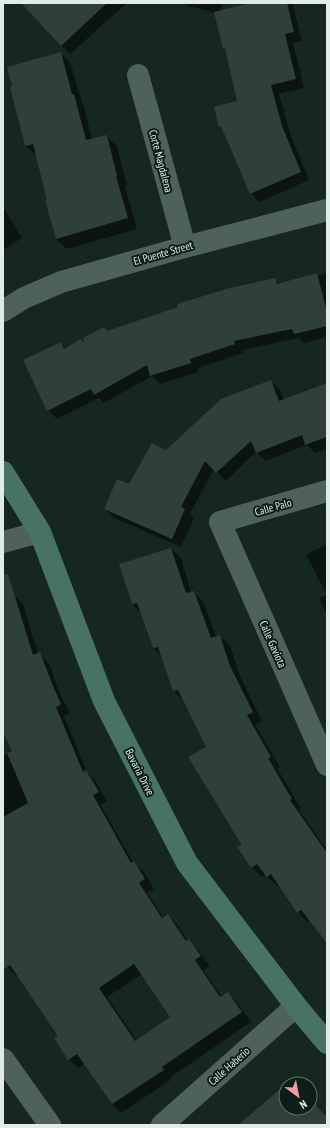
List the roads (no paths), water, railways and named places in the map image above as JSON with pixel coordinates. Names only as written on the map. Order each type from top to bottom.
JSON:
[{"type":"street","name":"Corte Magdalena","points":[[138,76],[185,247]]},
{"type":"street","name":"El Puente Street","points":[[3,310],[24,298],[62,282],[185,247],[327,210]]},
{"type":"street","name":"Bavaria Drive","points":[[3,472],[40,532],[104,701],[187,863],[296,1006],[327,1043]]},
{"type":"street","name":"Calle Palo","points":[[220,522],[327,491]]},
{"type":"street","name":"Calle Gaviota","points":[[220,522],[327,765]]},
{"type":"street","points":[[3,542],[40,532]]},
{"type":"street","name":"Calle Haberio","points":[[162,1125],[296,1006]]},
{"type":"street","points":[[3,1059],[50,1125]]}]
